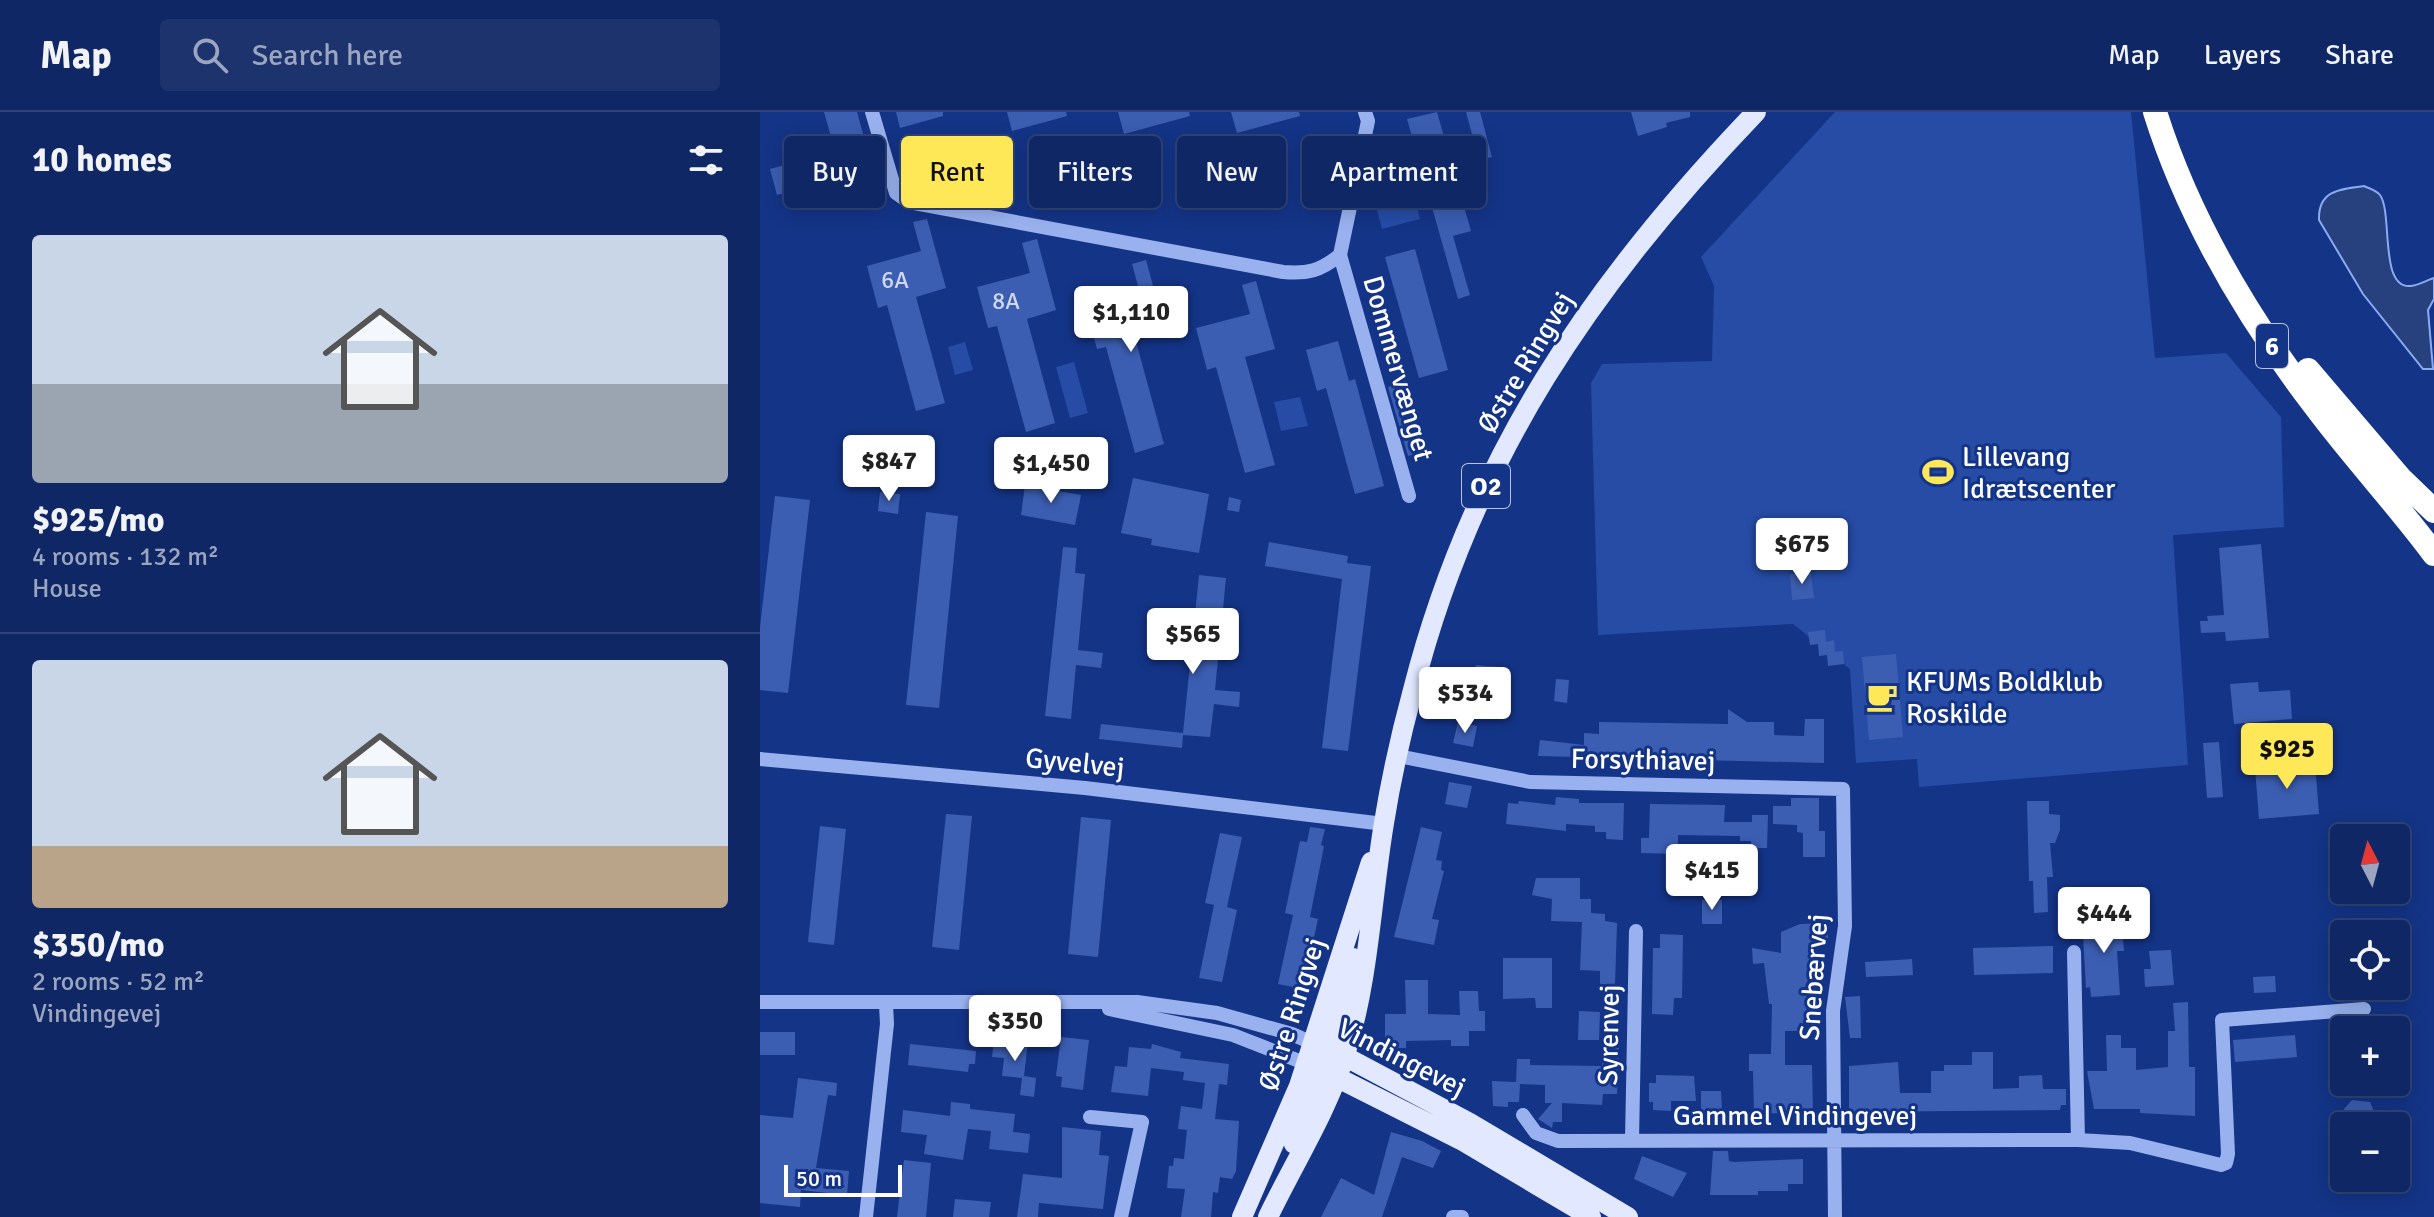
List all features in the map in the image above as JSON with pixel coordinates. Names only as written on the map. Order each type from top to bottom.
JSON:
[{"type":"highway","name":"6","points":[[2155,112],[2205,236],[2247,311],[2315,407],[2434,554]]},
{"type":"highway","name":"6","points":[[2171,112],[2206,203],[2265,309],[2319,385],[2400,478],[2434,511]]},
{"type":"main road","name":"Østre Ringvej","points":[[1268,1217],[1322,1114],[1322,1070],[1371,933],[1384,824],[1398,756],[1413,689],[1454,561],[1514,429],[1557,354],[1598,294],[1681,191],[1756,112]]},
{"type":"main road","name":"Østre Ringvej","points":[[1242,1217],[1270,1160],[1322,1070],[1365,879],[1384,824]]},
{"type":"main road","name":"Vindingevej","points":[[1328,1049],[1470,1123],[1628,1217]]},
{"type":"main road","name":"Vindingevej","points":[[1322,1070],[1434,1125],[1591,1217]]},
{"type":"street","name":"Dommervænget","points":[[872,112],[896,193],[909,202],[1283,272],[1307,274],[1325,267],[1340,255]]},
{"type":"street","name":"Dommervænget","points":[[1365,112],[1368,121],[1340,255],[1409,496]]},
{"type":"street","name":"Forsythiavej","points":[[1398,756],[1530,782],[1843,789]]},
{"type":"street","name":"Gyvelvej","points":[[760,759],[1099,789],[1384,824]]},
{"type":"street","name":"Snebærvej","points":[[1835,1217],[1833,997],[1845,926],[1843,789]]},
{"type":"street","name":"Syrenvej","points":[[1632,1141],[1636,931]]},
{"type":"street","points":[[2074,952],[2078,1140]]},
{"type":"street","name":"Vindingevej","points":[[760,1002],[1081,1005],[1137,1002],[1241,1020],[1328,1049]]},
{"type":"street","points":[[866,1217],[887,1024],[886,1004]]},
{"type":"street","name":"Vindingevej","points":[[1081,1005],[1193,1024],[1322,1070]]},
{"type":"street","name":"Gammel Vindingevej","points":[[1523,1115],[1536,1133],[1558,1141],[2078,1140],[2130,1143],[2216,1164],[2226,1163],[2222,1020],[2364,1009]]},
{"type":"street","points":[[1090,1117],[1142,1122],[1121,1217]]},
{"type":"street","points":[[1453,1217],[1462,1217]]},
{"type":"shaded area","name":"Lillevang Idrætscenter","points":[[1835,112],[2131,112],[2155,358],[2226,353],[2281,417],[2284,527],[2173,535],[2188,765],[1919,787],[1917,759],[1856,763],[1850,669],[1793,624],[1598,635],[1591,383],[1602,364],[1712,361],[1714,286],[1701,257]]},
{"type":"shaded area","points":[[2364,186],[2378,193],[2384,204],[2390,263],[2400,283],[2410,286],[2434,278],[2434,299],[2428,310],[2433,369],[2423,369],[2363,294],[2319,220],[2326,197],[2339,190]]},
{"type":"shaded area","points":[[1376,208],[1417,208],[1420,219],[1382,229]]},
{"type":"shaded area","points":[[965,342],[973,370],[955,375],[948,347]]},
{"type":"shaded area","points":[[1074,362],[1088,413],[1070,418],[1056,367]]},
{"type":"shaded area","points":[[1300,397],[1308,426],[1281,431],[1274,402]]},
{"type":"building","points":[[824,112],[857,112],[864,136],[831,136]]},
{"type":"building","points":[[896,112],[943,112],[943,116],[900,128]]},
{"type":"building","points":[[1007,112],[1066,112],[1067,116],[1012,131]]},
{"type":"building","points":[[1118,112],[1189,112],[1190,116],[1124,134]]},
{"type":"building","points":[[1231,112],[1299,112],[1300,116],[1237,133]]},
{"type":"building","points":[[1437,112],[1444,136],[1412,136],[1407,119]]},
{"type":"building","points":[[1466,112],[1480,112],[1492,157],[1486,158],[1486,136],[1472,136]]},
{"type":"building","points":[[1631,112],[1690,112],[1690,117],[1666,123],[1667,127],[1638,136]]},
{"type":"building","points":[[784,165],[784,193],[777,195],[770,169]]},
{"type":"building","points":[[1432,208],[1464,208],[1471,231],[1453,236],[1470,295],[1458,299]]},
{"type":"building","points":[[927,219],[946,288],[916,297],[945,403],[916,411],[887,305],[878,308],[867,266],[921,251],[913,222]]},
{"type":"building","points":[[1037,239],[1056,310],[1027,319],[1055,423],[1026,432],[997,326],[988,328],[977,287],[1030,273],[1022,243]]},
{"type":"building","points":[[1415,249],[1448,370],[1419,378],[1385,257]]},
{"type":"building","points":[[1146,260],[1165,330],[1135,338],[1164,444],[1135,453],[1106,347],[1097,349],[1086,308],[1140,293],[1132,264]]},
{"type":"building","points":[[1256,281],[1275,349],[1245,357],[1275,465],[1245,473],[1216,367],[1207,370],[1196,328],[1250,314],[1242,285]]},
{"type":"building","points":[[1338,341],[1349,381],[1355,379],[1384,486],[1355,494],[1326,388],[1317,391],[1306,350]]},
{"type":"building","points":[[1399,384],[1419,453],[1408,456],[1388,387]]},
{"type":"building","points":[[1133,478],[1209,494],[1199,553],[1151,545],[1152,539],[1121,533]]},
{"type":"building","points":[[1025,485],[1081,495],[1075,525],[1021,515]]},
{"type":"building","points":[[880,492],[900,494],[898,514],[878,511]]},
{"type":"building","points":[[775,496],[810,500],[788,693],[760,690],[760,627]]},
{"type":"building","points":[[1229,497],[1241,500],[1239,512],[1227,510]]},
{"type":"building","points":[[926,512],[958,516],[939,708],[906,705]]},
{"type":"building","points":[[1269,542],[1348,556],[1347,563],[1371,566],[1348,751],[1322,748],[1342,579],[1265,566]]},
{"type":"building","points":[[2261,544],[2269,638],[2226,641],[2225,632],[2201,633],[2200,621],[2208,621],[2207,616],[2224,615],[2219,548]]},
{"type":"building","points":[[1063,547],[1077,548],[1075,573],[1085,574],[1078,650],[1103,653],[1101,668],[1076,665],[1071,719],[1045,716]]},
{"type":"building","points":[[1811,573],[1814,598],[1792,600],[1790,574]]},
{"type":"building","points":[[1199,575],[1226,578],[1215,690],[1240,692],[1239,707],[1214,704],[1210,737],[1183,735],[1182,748],[1099,739],[1101,724],[1183,733]]},
{"type":"building","points":[[1825,630],[1826,642],[1834,640],[1835,652],[1843,651],[1844,664],[1828,666],[1827,655],[1819,656],[1818,644],[1810,645],[1808,632]]},
{"type":"building","name":"KFUMs Boldklub Roskilde","points":[[1896,654],[1903,737],[1869,740],[1862,657]]},
{"type":"building","points":[[1476,665],[1499,667],[1495,682],[1473,676]]},
{"type":"building","points":[[1452,676],[1472,681],[1468,700],[1447,695]]},
{"type":"building","points":[[1556,679],[1569,680],[1567,703],[1554,701]]},
{"type":"building","points":[[2258,682],[2259,692],[2290,690],[2292,719],[2234,724],[2230,684]]},
{"type":"building","points":[[1728,709],[1747,722],[1774,722],[1774,735],[1804,736],[1805,719],[1824,719],[1824,763],[1538,756],[1540,740],[1584,745],[1584,733],[1599,734],[1599,722],[1728,724]]},
{"type":"building","points":[[1458,722],[1477,726],[1473,747],[1453,743]]},
{"type":"building","points":[[2219,742],[2223,797],[2207,798],[2203,743]]},
{"type":"building","points":[[2315,763],[2319,814],[2259,819],[2255,768]]},
{"type":"building","points":[[1449,782],[1472,786],[1467,808],[1445,804]]},
{"type":"building","points":[[1556,797],[1579,799],[1579,803],[1624,803],[1623,840],[1606,839],[1606,832],[1595,832],[1595,826],[1566,824],[1566,831],[1506,824],[1508,803],[1518,804],[1519,801],[1555,805]]},
{"type":"building","points":[[1791,798],[1819,798],[1819,831],[1825,831],[1825,857],[1803,857],[1803,833],[1797,832],[1797,825],[1773,824],[1773,806],[1791,806]]},
{"type":"building","points":[[2027,801],[2049,801],[2049,814],[2060,815],[2060,830],[2055,843],[2050,843],[2053,877],[2047,877],[2048,912],[2034,913],[2033,881],[2029,881]]},
{"type":"building","points":[[1650,804],[1725,805],[1724,822],[1752,822],[1752,815],[1768,815],[1767,848],[1751,848],[1751,841],[1740,841],[1740,836],[1678,835],[1678,854],[1641,853],[1641,838],[1649,838]]},
{"type":"building","points":[[946,814],[972,816],[959,950],[932,947]]},
{"type":"building","points":[[1081,817],[1111,820],[1098,957],[1068,954]]},
{"type":"building","points":[[820,826],[846,829],[834,945],[808,942]]},
{"type":"building","points":[[1310,827],[1325,829],[1310,917],[1318,919],[1303,989],[1278,984],[1293,915],[1285,913],[1300,841],[1307,842]]},
{"type":"building","points":[[1421,827],[1442,832],[1436,860],[1442,861],[1441,870],[1444,871],[1432,919],[1439,920],[1434,945],[1394,937]]},
{"type":"building","points":[[1220,833],[1242,837],[1227,907],[1237,910],[1222,982],[1199,978],[1214,905],[1205,903]]},
{"type":"building","points":[[1536,878],[1580,878],[1580,899],[1591,899],[1591,913],[1605,914],[1605,921],[1617,923],[1615,985],[1600,984],[1600,971],[1580,970],[1582,922],[1551,921],[1552,899],[1532,895]]},
{"type":"building","points":[[1702,900],[1722,900],[1722,924],[1702,924]]},
{"type":"building","points":[[2121,913],[2124,951],[2117,951],[2120,995],[2091,997],[2090,987],[2086,988],[2083,936],[2092,936],[2091,921],[2098,920],[2097,915]]},
{"type":"building","points":[[1828,923],[1828,944],[1810,945],[1812,981],[1807,981],[1806,1031],[1785,1031],[1785,1065],[1812,1065],[1813,1112],[1754,1114],[1753,1071],[1749,1071],[1749,1054],[1771,1054],[1772,1004],[1769,1004],[1764,963],[1753,964],[1752,948],[1781,953],[1781,932],[1800,924]]},
{"type":"building","points":[[1660,934],[1683,935],[1682,998],[1674,998],[1673,1015],[1652,1014],[1653,948],[1660,948]]},
{"type":"building","points":[[2053,946],[2053,973],[1974,975],[1973,948]]},
{"type":"building","points":[[2171,950],[2174,985],[2145,987],[2144,969],[2151,969],[2149,951]]},
{"type":"building","points":[[1503,958],[1552,958],[1552,1008],[1536,1008],[1535,998],[1503,999]]},
{"type":"building","points":[[1912,959],[1913,975],[1866,977],[1865,962]]},
{"type":"building","points":[[2275,976],[2276,992],[2254,993],[2253,977]]},
{"type":"building","points":[[1405,980],[1428,980],[1428,1014],[1460,1015],[1459,991],[1478,991],[1479,1011],[1485,1011],[1485,1031],[1469,1031],[1469,1046],[1451,1046],[1451,1040],[1406,1041],[1406,1048],[1385,1048],[1385,1014],[1406,1014]]},
{"type":"building","points":[[1860,996],[1861,1038],[1850,1038],[1845,997]]},
{"type":"building","points":[[2188,1002],[2189,1067],[2195,1067],[2195,1116],[2140,1113],[2140,1109],[2094,1109],[2087,1071],[2107,1071],[2106,1035],[2121,1035],[2121,1048],[2136,1048],[2136,1070],[2168,1067],[2168,1031],[2175,1031],[2173,1003]]},
{"type":"building","points":[[1579,1011],[1600,1012],[1599,1040],[1578,1040]]},
{"type":"building","points":[[760,1032],[795,1032],[795,1055],[760,1055]]},
{"type":"building","points":[[2295,1035],[2297,1057],[2235,1062],[2233,1040]]},
{"type":"building","points":[[1061,1037],[1089,1040],[1083,1090],[1061,1087],[1062,1077],[1056,1076]]},
{"type":"building","points":[[994,1040],[1028,1041],[1024,1076],[1036,1078],[1034,1097],[1020,1095],[1022,1078],[1002,1076],[1004,1058],[992,1057]]},
{"type":"building","points":[[910,1044],[976,1051],[975,1064],[969,1064],[968,1072],[908,1065]]},
{"type":"building","points":[[1152,1044],[1181,1052],[1180,1058],[1229,1064],[1227,1085],[1219,1084],[1215,1119],[1239,1121],[1236,1171],[1232,1179],[1220,1177],[1218,1193],[1213,1192],[1211,1217],[1181,1217],[1185,1189],[1167,1188],[1169,1166],[1173,1166],[1174,1158],[1184,1159],[1187,1130],[1178,1129],[1181,1106],[1202,1109],[1205,1083],[1183,1080],[1184,1072],[1151,1068],[1148,1096],[1111,1092],[1115,1066],[1127,1067],[1129,1047],[1151,1049]]},
{"type":"building","points":[[1603,1047],[1619,1048],[1617,1094],[1603,1094],[1602,1105],[1562,1103],[1562,1122],[1553,1122],[1552,1128],[1538,1119],[1552,1103],[1545,1103],[1545,1085],[1520,1084],[1519,1102],[1508,1102],[1508,1107],[1493,1106],[1492,1081],[1516,1082],[1517,1059],[1530,1059],[1530,1065],[1602,1066]]},
{"type":"building","points":[[1972,1052],[1993,1052],[1993,1089],[2019,1088],[2019,1076],[2042,1075],[2043,1089],[2066,1089],[2066,1105],[2061,1105],[2060,1110],[1849,1112],[1849,1066],[1898,1062],[1900,1093],[1931,1093],[1931,1071],[1944,1071],[1944,1065],[1972,1065]]},
{"type":"building","points":[[1656,1075],[1694,1076],[1696,1101],[1671,1101],[1671,1111],[1653,1110],[1653,1102],[1649,1102],[1649,1083],[1656,1083]]},
{"type":"building","points":[[798,1078],[837,1083],[836,1096],[828,1095],[816,1168],[849,1171],[847,1195],[801,1190],[800,1207],[760,1203],[760,1115],[793,1118]]},
{"type":"building","points":[[1701,1091],[1721,1091],[1722,1110],[1701,1111]]},
{"type":"building","points":[[2352,1100],[2370,1102],[2374,1112],[2344,1112]]},
{"type":"building","points":[[951,1102],[970,1104],[970,1109],[1015,1114],[1013,1132],[1030,1134],[1028,1153],[989,1149],[991,1131],[968,1129],[963,1160],[924,1154],[927,1135],[901,1132],[903,1110],[950,1116]]},
{"type":"building","points":[[1062,1127],[1101,1131],[1099,1155],[1109,1156],[1103,1209],[1039,1203],[1038,1217],[1017,1217],[1023,1174],[1062,1178]]},
{"type":"building","points":[[1391,1132],[1422,1141],[1441,1151],[1433,1168],[1402,1157],[1382,1217],[1321,1217],[1341,1178],[1374,1195]]},
{"type":"building","points":[[1713,1151],[1728,1151],[1729,1161],[1734,1162],[1803,1159],[1803,1184],[1788,1184],[1788,1191],[1758,1191],[1758,1195],[1710,1195]]},
{"type":"building","points":[[1642,1156],[1687,1173],[1673,1197],[1634,1179]]},
{"type":"building","points":[[904,1160],[931,1163],[926,1217],[897,1217]]},
{"type":"building","points":[[955,1199],[991,1202],[989,1217],[953,1217]]},
{"type":"place","name":"Lillevang Idrætscenter","points":[[1938,472]]},
{"type":"place","name":"KFUMs Boldklub Roskilde","points":[[1882,697]]}]
